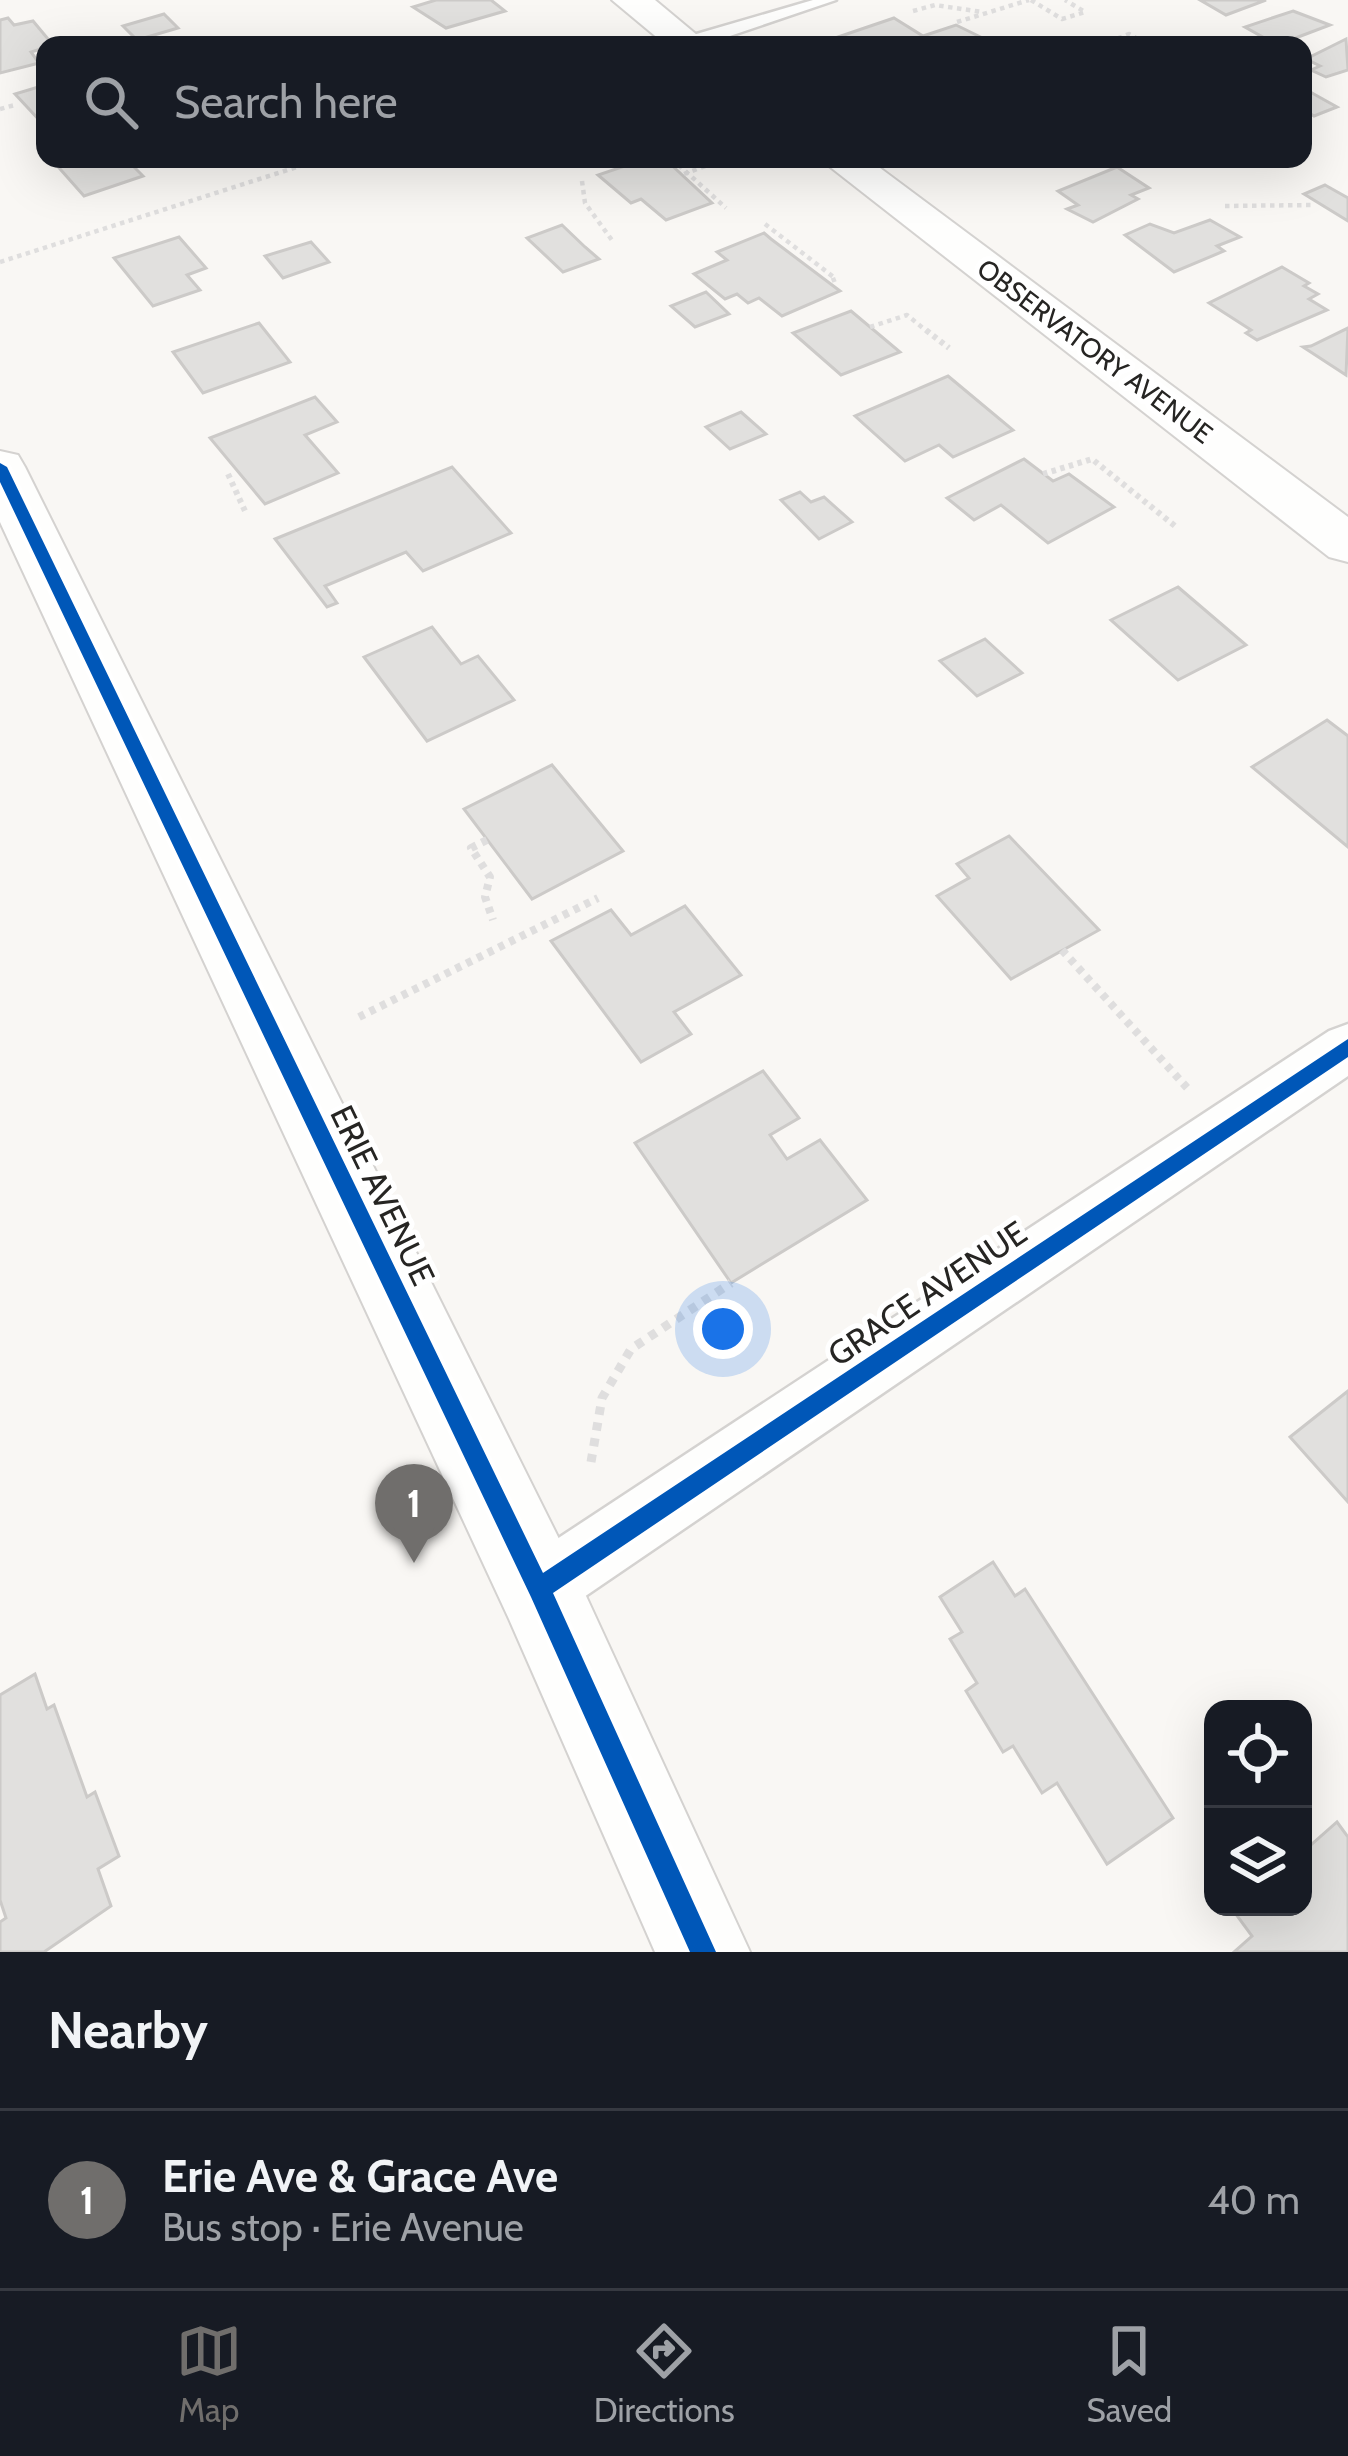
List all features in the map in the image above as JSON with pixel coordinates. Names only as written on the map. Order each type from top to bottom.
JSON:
[{"type":"street","points":[[631,0],[678,36]]},
{"type":"street","name":"OBSERVATORY AVENUE","points":[[853,168],[1348,544]]},
{"type":"street","name":"ERIE AVENUE","points":[[0,467],[538,1589],[703,1952]]},
{"type":"street","name":"GRACE AVENUE","points":[[538,1589],[1348,1047]]},
{"type":"lane","points":[[714,36],[827,0]]},
{"type":"path","points":[[957,22],[1030,0],[1062,19],[1085,12],[1065,0]]},
{"type":"path","points":[[913,11],[934,5],[984,13]]},
{"type":"path","points":[[0,109],[15,105]]},
{"type":"path","points":[[0,262],[294,168]]},
{"type":"path","points":[[688,168],[710,197],[726,208]]},
{"type":"path","points":[[684,174],[698,168]]},
{"type":"path","points":[[582,181],[585,203],[614,242]]},
{"type":"path","points":[[1225,206],[1314,205]]},
{"type":"path","points":[[765,224],[804,259],[836,279],[829,282]]},
{"type":"path","points":[[771,239],[781,236]]},
{"type":"path","points":[[870,327],[907,315],[949,348]]},
{"type":"path","points":[[1043,474],[1092,459],[1175,526]]},
{"type":"path","points":[[228,474],[245,512]]},
{"type":"path","points":[[487,840],[471,848],[490,877],[484,897],[494,920]]},
{"type":"path","points":[[359,1017],[598,898]]},
{"type":"path","points":[[1062,950],[1181,1079],[1221,1132]]},
{"type":"path","points":[[591,1462],[602,1397],[631,1349],[731,1283]]},
{"type":"building","points":[[436,0],[491,0],[505,11],[446,28],[413,7]]},
{"type":"building","points":[[1200,0],[1266,0],[1226,15]]},
{"type":"building","points":[[1293,11],[1330,25],[1301,36],[1261,36],[1245,27]]},
{"type":"building","points":[[164,14],[178,28],[133,36],[123,26]]},
{"type":"building","points":[[8,18],[14,25],[33,21],[46,36],[36,36],[36,50],[31,52],[36,64],[0,73],[0,20]]},
{"type":"building","points":[[894,18],[923,36],[841,36]]},
{"type":"building","points":[[956,25],[979,36],[923,36]]},
{"type":"building","points":[[1346,39],[1348,70],[1326,77],[1312,70],[1320,66],[1312,62],[1312,56]]},
{"type":"building","points":[[36,88],[36,117],[15,94]]},
{"type":"building","points":[[1312,93],[1337,107],[1314,116]]},
{"type":"building","points":[[59,168],[135,168],[143,176],[84,196]]},
{"type":"building","points":[[619,168],[675,168],[712,203],[666,220],[641,199],[631,203],[598,175]]},
{"type":"building","points":[[1115,168],[1149,188],[1131,195],[1138,199],[1093,222],[1067,209],[1078,205],[1058,191]]},
{"type":"building","points":[[1325,185],[1348,198],[1348,221],[1304,194]]},
{"type":"building","points":[[1210,220],[1240,237],[1217,246],[1224,251],[1174,272],[1125,235],[1150,224],[1174,233]]},
{"type":"building","points":[[562,225],[599,259],[563,272],[527,238]]},
{"type":"building","points":[[764,233],[840,291],[782,316],[759,298],[748,303],[737,294],[725,299],[694,274],[727,260],[717,252]]},
{"type":"building","points":[[179,237],[206,268],[187,275],[200,290],[153,306],[114,258]]},
{"type":"building","points":[[311,242],[329,262],[283,278],[265,256]]},
{"type":"building","points":[[1282,267],[1309,283],[1304,286],[1318,294],[1309,299],[1327,310],[1257,340],[1246,333],[1251,330],[1209,303]]},
{"type":"building","points":[[706,292],[729,314],[695,327],[671,306]]},
{"type":"building","points":[[851,311],[900,352],[841,375],[793,333]]},
{"type":"building","points":[[259,323],[290,362],[203,393],[173,352]]},
{"type":"building","points":[[1348,328],[1346,375],[1303,347],[1311,346]]},
{"type":"building","points":[[948,376],[1013,430],[953,457],[939,445],[905,461],[855,416]]},
{"type":"building","points":[[315,397],[337,422],[305,435],[338,473],[265,504],[210,438]]},
{"type":"building","points":[[741,412],[766,434],[730,449],[706,427]]},
{"type":"building","points":[[1024,459],[1053,481],[1069,474],[1114,507],[1048,543],[1001,505],[974,520],[947,498]]},
{"type":"building","points":[[452,467],[511,533],[423,571],[406,552],[325,586],[337,603],[327,607],[275,539]]},
{"type":"building","points":[[800,492],[811,502],[824,497],[852,522],[819,539],[781,500]]},
{"type":"building","points":[[1178,587],[1246,645],[1178,680],[1111,620]]},
{"type":"building","points":[[432,627],[461,664],[478,656],[514,700],[427,741],[364,657]]},
{"type":"building","points":[[985,639],[1022,673],[977,696],[940,661]]},
{"type":"building","points":[[1327,720],[1348,736],[1348,847],[1252,767]]},
{"type":"building","points":[[552,765],[623,851],[532,899],[464,809]]},
{"type":"building","points":[[1009,836],[1099,930],[1011,979],[937,896],[969,878],[957,864]]},
{"type":"building","points":[[685,906],[741,975],[674,1012],[691,1034],[641,1062],[551,941],[611,910],[631,935]]},
{"type":"building","points":[[763,1071],[799,1118],[770,1135],[787,1159],[820,1140],[867,1200],[731,1283],[635,1143]]},
{"type":"building","points":[[1348,1391],[1348,1502],[1290,1437]]},
{"type":"building","points":[[993,1562],[1015,1596],[1025,1589],[1173,1818],[1107,1864],[1057,1783],[1042,1793],[1013,1746],[1003,1752],[966,1691],[977,1683],[950,1639],[962,1632],[940,1597]]},
{"type":"building","points":[[35,1674],[47,1709],[54,1705],[87,1797],[95,1792],[119,1856],[98,1869],[111,1906],[44,1952],[0,1952],[0,1922],[6,1918],[0,1900],[0,1695]]},
{"type":"building","points":[[1337,1822],[1348,1837],[1348,1952],[1234,1952],[1252,1936],[1237,1916],[1312,1916],[1312,1844]]},
{"type":"cycle path","points":[[0,467],[539,1589],[703,1952]]},
{"type":"cycle path","points":[[539,1589],[1348,1047]]},
{"type":"place","name":"Erie Ave & Grace Ave","points":[[414,1563]]}]
